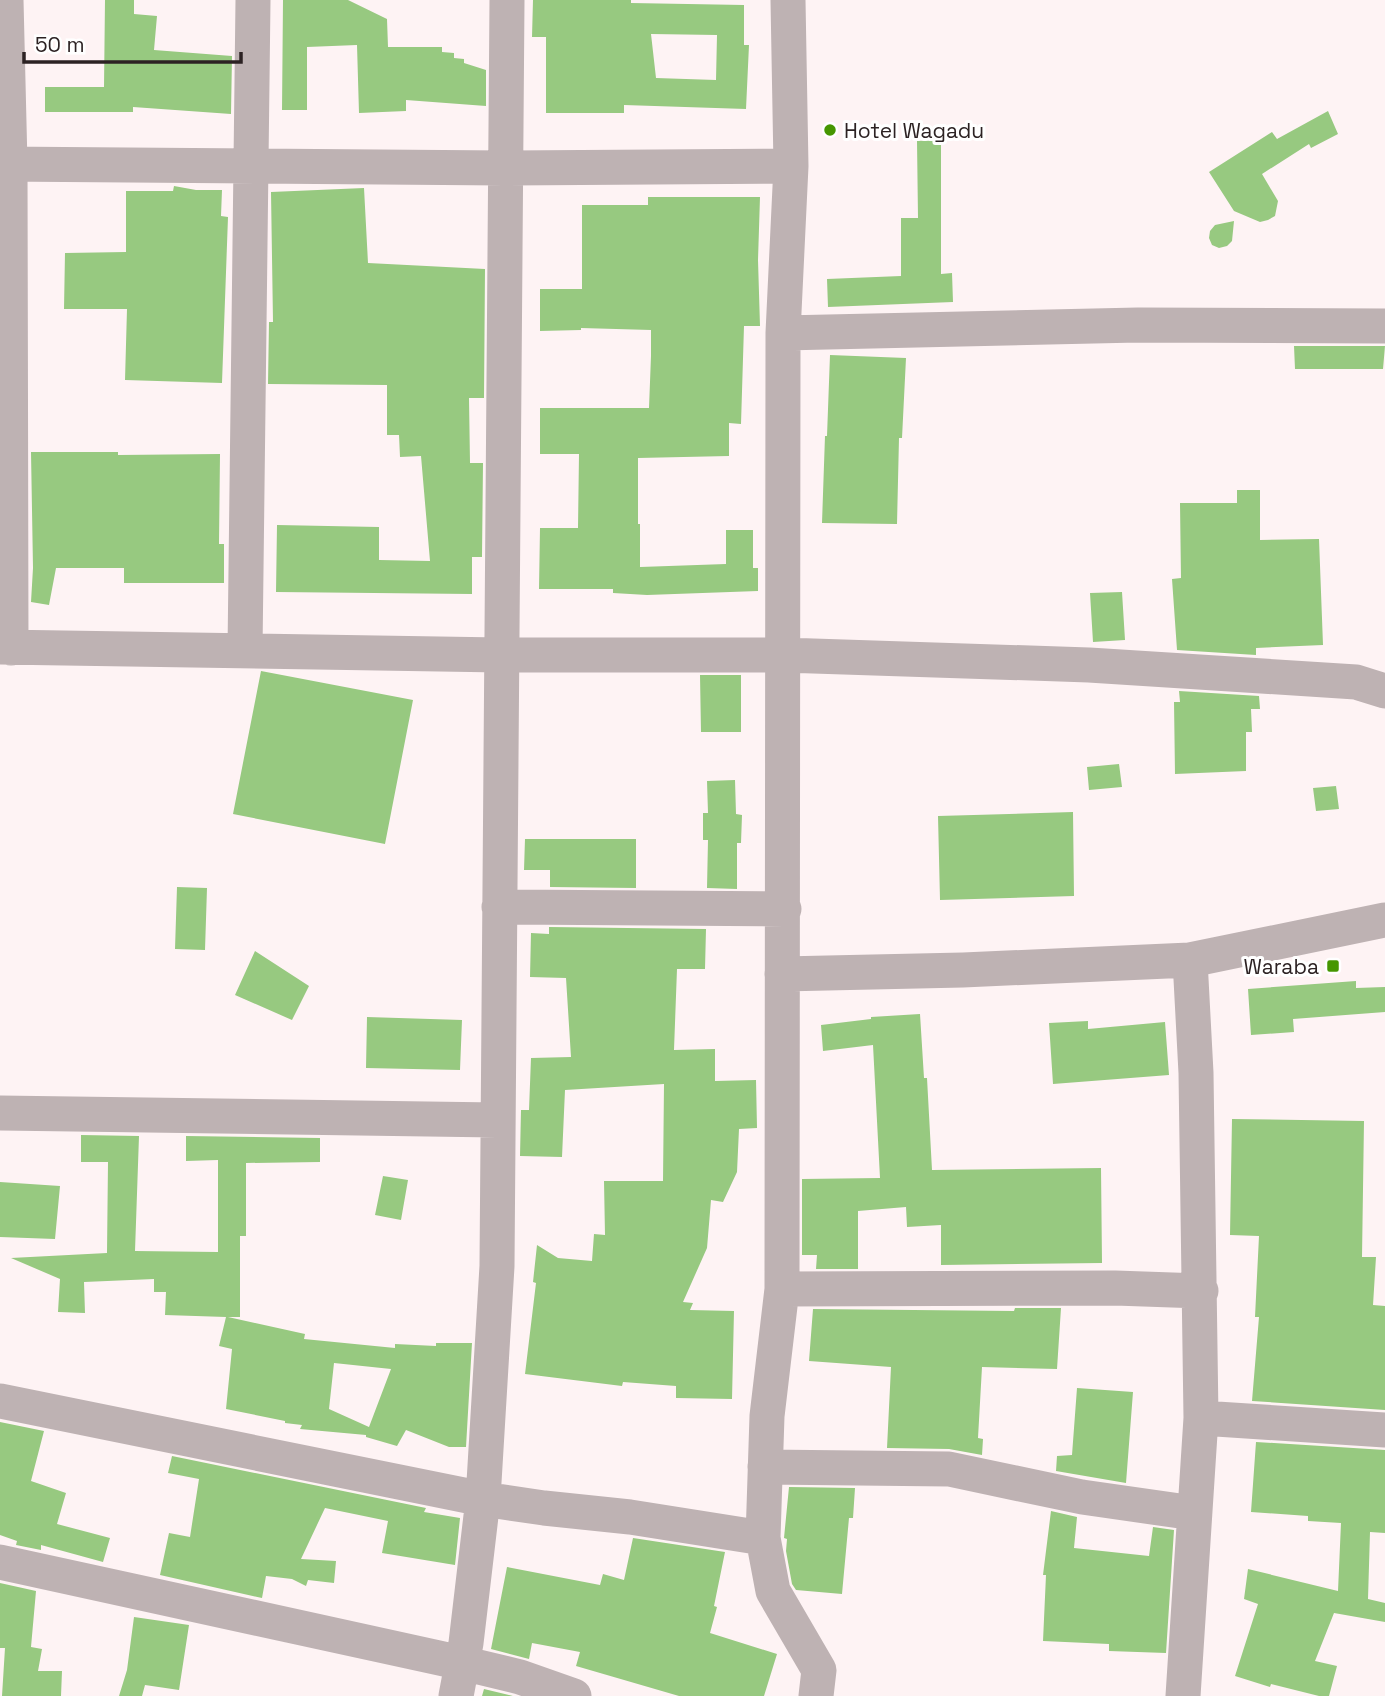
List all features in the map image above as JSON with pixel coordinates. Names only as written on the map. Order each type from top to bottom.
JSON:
[{"type":"street","points":[[6,0],[6,648],[501,655],[783,655],[1089,665],[1356,682],[1385,691]]},
{"type":"street","points":[[245,651],[253,0]]},
{"type":"street","points":[[459,1679],[483,1499],[497,1266],[507,0]]},
{"type":"street","points":[[788,0],[791,166],[783,333],[782,1289],[767,1416],[763,1538],[773,1591],[819,1670],[816,1696]]},
{"type":"street","points":[[5,164],[505,168],[791,166]]},
{"type":"street","points":[[783,333],[1138,325],[1385,326]]},
{"type":"street","points":[[499,907],[784,909]]},
{"type":"street","points":[[782,974],[963,970],[1190,960],[1385,920]]},
{"type":"street","points":[[1184,1696],[1201,1418],[1196,1073],[1190,960]]},
{"type":"street","points":[[0,1113],[497,1120]]},
{"type":"street","points":[[782,1289],[1115,1288],[1201,1292]]},
{"type":"street","points":[[0,1401],[483,1499],[630,1517],[763,1538]]},
{"type":"street","points":[[1201,1418],[1385,1430]]},
{"type":"street","points":[[765,1467],[949,1469],[1082,1497],[1194,1513]]},
{"type":"street","points":[[0,1562],[459,1679],[520,1677],[574,1696]]},
{"type":"building","points":[[105,0],[134,0],[134,14],[157,16],[154,50],[232,56],[231,114],[133,107],[133,112],[45,112],[45,87],[104,87]]},
{"type":"building","points":[[283,0],[348,0],[387,19],[388,47],[442,47],[442,52],[454,53],[454,58],[464,59],[464,63],[486,70],[486,106],[406,100],[406,111],[359,113],[357,45],[307,47],[307,110],[282,110]]},
{"type":"building","points":[[533,0],[631,0],[631,3],[744,5],[744,45],[749,45],[746,109],[624,105],[624,113],[546,113],[546,37],[532,37]],"holes":[[[651,34],[717,35],[716,80],[656,78]]]},
{"type":"building","points":[[1328,111],[1338,134],[1311,148],[1309,144],[1262,174],[1278,201],[1275,216],[1260,222],[1234,211],[1209,172],[1272,132],[1277,139]]},
{"type":"building","points":[[941,140],[941,274],[952,273],[953,302],[828,307],[827,279],[901,276],[901,218],[918,218],[917,141]]},
{"type":"building","points":[[174,186],[196,190],[222,190],[221,216],[228,217],[222,383],[125,380],[127,309],[64,309],[65,253],[126,252],[126,191],[173,191]]},
{"type":"building","points":[[364,188],[368,263],[485,269],[484,398],[469,398],[470,463],[483,463],[482,557],[472,557],[472,594],[276,592],[277,525],[379,527],[379,560],[430,561],[421,456],[400,457],[399,435],[387,435],[387,385],[268,384],[269,322],[273,322],[271,192]]},
{"type":"building","points":[[648,197],[760,197],[760,326],[744,326],[741,424],[729,423],[729,456],[638,458],[640,567],[726,564],[726,530],[753,530],[753,568],[758,568],[758,591],[647,595],[613,593],[613,589],[539,589],[540,528],[578,528],[579,454],[540,454],[540,408],[649,408],[651,356],[651,330],[581,328],[540,331],[540,289],[582,289],[582,205],[648,205]]},
{"type":"building","points":[[1234,221],[1232,241],[1219,248],[1212,245],[1210,231],[1215,225]]},
{"type":"building","points":[[1294,346],[1385,346],[1383,369],[1295,369]]},
{"type":"building","points":[[830,355],[906,358],[902,438],[899,438],[897,524],[822,523]]},
{"type":"building","points":[[31,452],[220,454],[219,544],[224,544],[224,583],[124,583],[124,568],[56,568],[49,605],[31,602]]},
{"type":"building","points":[[1237,490],[1260,490],[1260,540],[1319,539],[1323,645],[1256,648],[1256,655],[1177,650],[1172,579],[1181,578],[1180,503],[1237,503]]},
{"type":"building","points":[[1122,592],[1125,640],[1093,642],[1090,593]]},
{"type":"building","points":[[261,671],[413,700],[385,844],[233,814]]},
{"type":"building","points":[[700,675],[741,675],[741,732],[701,732]]},
{"type":"building","points":[[1179,691],[1259,696],[1260,709],[1251,709],[1252,732],[1246,732],[1246,771],[1175,774],[1174,702],[1180,702]]},
{"type":"building","points":[[1119,764],[1122,787],[1089,790],[1087,767]]},
{"type":"building","points":[[735,780],[736,814],[742,815],[741,843],[737,843],[737,889],[707,888],[708,840],[703,840],[703,813],[708,813],[707,781]]},
{"type":"building","points":[[1336,786],[1339,809],[1316,811],[1313,788]]},
{"type":"building","points":[[1073,812],[1074,896],[940,900],[938,816]]},
{"type":"building","points":[[525,839],[636,839],[636,888],[550,887],[550,870],[524,870]]},
{"type":"building","points":[[177,887],[207,888],[205,950],[175,949]]},
{"type":"building","points":[[549,927],[706,929],[705,969],[677,969],[674,1050],[715,1049],[715,1081],[756,1080],[757,1128],[739,1129],[737,1172],[723,1202],[711,1200],[707,1248],[683,1302],[693,1303],[690,1310],[734,1311],[732,1399],[676,1398],[676,1386],[623,1382],[622,1386],[525,1374],[536,1283],[533,1282],[537,1245],[558,1258],[592,1261],[594,1234],[605,1235],[604,1181],[663,1181],[664,1084],[565,1090],[562,1157],[520,1156],[521,1110],[529,1110],[531,1058],[571,1057],[566,978],[530,977],[531,933],[549,934]]},
{"type":"building","points":[[255,951],[309,986],[292,1020],[235,995]]},
{"type":"building","points":[[1356,981],[1356,988],[1385,987],[1385,1012],[1293,1019],[1294,1032],[1251,1035],[1248,989]]},
{"type":"building","points":[[920,1014],[932,1170],[1101,1168],[1102,1263],[941,1265],[941,1225],[907,1227],[906,1207],[858,1211],[858,1269],[816,1269],[817,1255],[802,1255],[802,1179],[880,1178],[873,1045],[823,1051],[821,1025],[871,1017]]},
{"type":"building","points":[[367,1017],[462,1020],[460,1070],[366,1068]]},
{"type":"building","points":[[1088,1021],[1088,1029],[1165,1022],[1169,1075],[1053,1084],[1049,1023]]},
{"type":"building","points":[[1232,1119],[1364,1121],[1362,1257],[1376,1257],[1373,1305],[1385,1306],[1385,1410],[1252,1401],[1259,1317],[1255,1317],[1259,1236],[1230,1235]]},
{"type":"building","points":[[81,1135],[139,1136],[135,1251],[218,1252],[218,1160],[186,1161],[186,1136],[320,1138],[320,1162],[246,1163],[246,1236],[240,1236],[240,1317],[228,1317],[305,1334],[304,1339],[395,1348],[395,1344],[436,1346],[436,1343],[472,1343],[466,1447],[449,1447],[406,1430],[397,1446],[366,1435],[300,1429],[302,1425],[226,1409],[232,1349],[219,1346],[226,1317],[165,1315],[166,1292],[154,1292],[154,1279],[84,1282],[85,1313],[58,1312],[60,1279],[11,1258],[107,1253],[108,1162],[81,1162]],"holes":[[[334,1363],[391,1369],[369,1427],[329,1409]]]},
{"type":"building","points":[[383,1176],[408,1180],[401,1220],[375,1215]]},
{"type":"building","points":[[0,1182],[60,1186],[55,1239],[0,1237]]},
{"type":"building","points":[[1015,1308],[1061,1308],[1057,1369],[982,1367],[978,1438],[983,1439],[982,1455],[949,1449],[887,1448],[891,1367],[809,1361],[813,1309],[1014,1311]]},
{"type":"building","points":[[1077,1388],[1133,1392],[1126,1483],[1056,1471],[1057,1456],[1072,1455]]},
{"type":"building","points":[[0,1422],[44,1431],[31,1481],[66,1493],[57,1524],[110,1538],[103,1562],[41,1545],[41,1550],[16,1545],[17,1541],[0,1535]]},
{"type":"building","points":[[1256,1442],[1385,1450],[1385,1533],[1370,1532],[1368,1599],[1385,1603],[1385,1622],[1334,1613],[1315,1661],[1337,1666],[1329,1696],[1271,1684],[1270,1687],[1235,1676],[1258,1604],[1244,1599],[1248,1569],[1338,1591],[1341,1523],[1308,1521],[1308,1516],[1251,1512]]},
{"type":"building","points":[[172,1456],[426,1508],[424,1512],[460,1518],[455,1565],[382,1553],[388,1521],[325,1508],[301,1559],[336,1561],[334,1583],[308,1580],[306,1586],[292,1579],[266,1576],[262,1598],[160,1575],[169,1533],[190,1537],[199,1479],[168,1473]]},
{"type":"building","points":[[789,1487],[855,1488],[853,1518],[849,1518],[842,1594],[796,1590],[792,1584],[786,1551],[787,1539],[784,1538]]},
{"type":"building","points":[[1051,1511],[1077,1517],[1074,1548],[1149,1556],[1153,1527],[1174,1530],[1166,1653],[1109,1651],[1109,1644],[1043,1641],[1046,1575],[1043,1575]]},
{"type":"building","points":[[633,1538],[725,1552],[714,1606],[717,1607],[710,1633],[777,1654],[764,1696],[679,1696],[576,1666],[580,1652],[532,1643],[529,1659],[491,1649],[507,1567],[600,1585],[603,1574],[624,1580]]},
{"type":"building","points":[[0,1583],[36,1591],[31,1647],[42,1649],[38,1671],[62,1671],[61,1696],[2,1696],[5,1648],[0,1648]]},
{"type":"building","points":[[134,1617],[189,1625],[179,1690],[145,1685],[142,1696],[119,1696],[127,1670]]},
{"type":"building","points":[[484,1689],[513,1696],[482,1696]]},
{"type":"place","name":"Hotel Wagadu","points":[[830,130]]},
{"type":"place","name":"Waraba","points":[[1333,966]]}]
